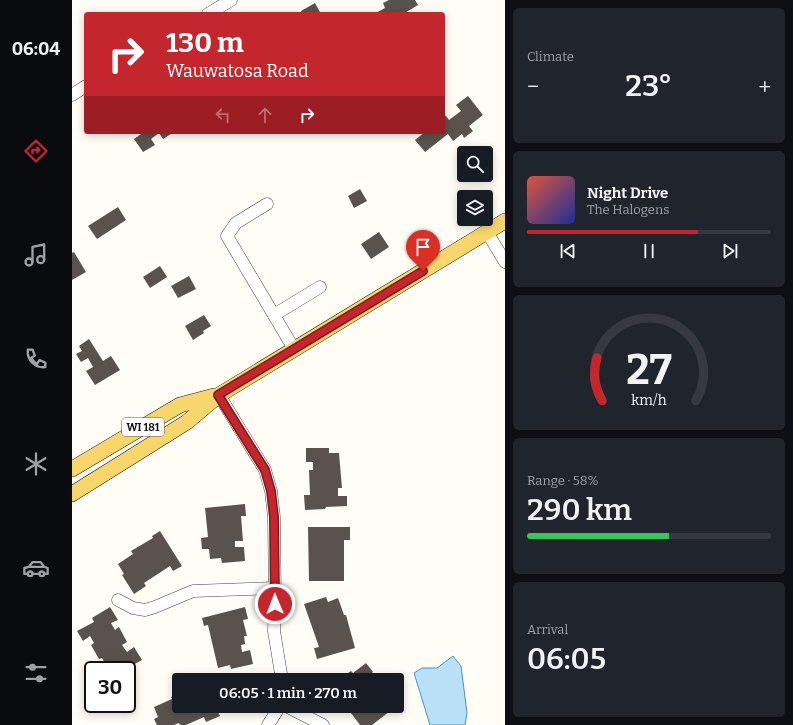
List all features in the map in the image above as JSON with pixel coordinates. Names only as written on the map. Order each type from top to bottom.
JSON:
[{"type":"main road","name":"WI 181","points":[[72,494],[187,422],[218,395],[505,221]]},
{"type":"main road","name":"WI 181","points":[[72,468],[180,405],[218,395]]},
{"type":"street","points":[[211,12],[231,0]]},
{"type":"street","points":[[72,94],[84,87]]},
{"type":"street","points":[[267,204],[236,223],[227,236],[294,349]]},
{"type":"street","points":[[487,232],[505,262]]},
{"type":"street","points":[[274,315],[320,287]]},
{"type":"street","points":[[218,395],[265,470],[271,491],[274,517],[274,631],[281,673]]},
{"type":"street","points":[[118,600],[133,608],[145,610],[193,591],[275,588]]},
{"type":"street","points":[[268,725],[276,713]]},
{"type":"street","points":[[300,713],[323,725]]},
{"type":"water","points":[[453,656],[461,666],[467,713],[465,725],[430,725],[414,673],[422,668],[437,668]]},
{"type":"building","points":[[389,0],[415,0],[418,5],[406,12],[378,12],[385,8],[383,3]]},
{"type":"building","points":[[315,3],[320,12],[301,12]]},
{"type":"building","points":[[468,96],[483,115],[469,126],[473,131],[464,138],[462,134],[453,141],[448,134],[425,152],[415,140],[422,134],[445,134],[445,115],[449,120],[461,111],[456,105]]},
{"type":"building","points":[[141,134],[158,134],[151,139],[155,145],[143,152],[134,139]]},
{"type":"building","points":[[160,134],[171,134],[163,139]]},
{"type":"building","points":[[360,189],[367,201],[354,208],[348,196]]},
{"type":"building","points":[[118,207],[126,220],[97,239],[88,226]]},
{"type":"building","points":[[379,232],[389,247],[371,259],[361,244]]},
{"type":"building","points":[[74,252],[86,272],[72,280],[72,253]]},
{"type":"building","points":[[160,266],[167,277],[150,288],[143,277]]},
{"type":"building","points":[[189,276],[196,289],[178,298],[171,286]]},
{"type":"building","points":[[204,315],[211,326],[203,331],[204,333],[193,340],[185,326]]},
{"type":"building","points":[[89,339],[103,361],[111,356],[120,370],[95,385],[86,371],[93,367],[88,358],[81,362],[76,354],[82,351],[79,346]]},
{"type":"building","points":[[306,448],[329,448],[329,453],[339,453],[342,488],[338,488],[338,496],[347,496],[347,506],[305,510],[304,495],[310,495],[309,470],[313,470],[313,462],[306,462]]},
{"type":"building","points":[[245,504],[246,516],[241,516],[243,541],[235,541],[235,547],[244,547],[245,561],[222,563],[221,558],[210,559],[209,549],[202,549],[201,538],[208,537],[205,508]]},
{"type":"building","points":[[308,527],[350,527],[350,540],[344,540],[344,581],[309,581]]},
{"type":"building","points":[[160,531],[182,566],[173,571],[170,566],[144,583],[146,586],[134,594],[122,575],[124,574],[118,564],[133,554],[131,551],[153,538],[152,536]]},
{"type":"building","points":[[326,597],[328,602],[338,598],[344,615],[346,615],[355,648],[317,659],[314,648],[319,647],[304,604]]},
{"type":"building","points":[[110,607],[118,620],[111,623],[115,630],[119,627],[127,642],[122,645],[127,652],[134,647],[142,660],[136,663],[136,661],[104,661],[102,658],[99,659],[91,645],[94,643],[90,636],[83,641],[77,631],[94,622],[92,618]]},
{"type":"building","points":[[245,607],[248,619],[243,620],[247,636],[244,636],[245,644],[241,645],[242,652],[250,650],[253,664],[231,669],[230,665],[218,668],[208,625],[204,626],[202,618]]},
{"type":"building","points":[[366,663],[373,672],[372,673],[353,673]]},
{"type":"building","points":[[172,699],[172,713],[218,713],[220,716],[206,722],[204,717],[186,725],[180,725],[179,723],[174,725],[157,725],[154,719],[158,717],[154,707]]},
{"type":"building","points":[[351,713],[388,713],[372,725],[360,725]]},
{"type":"route","points":[[275,604],[274,517],[271,491],[265,470],[218,395],[423,271]]}]
